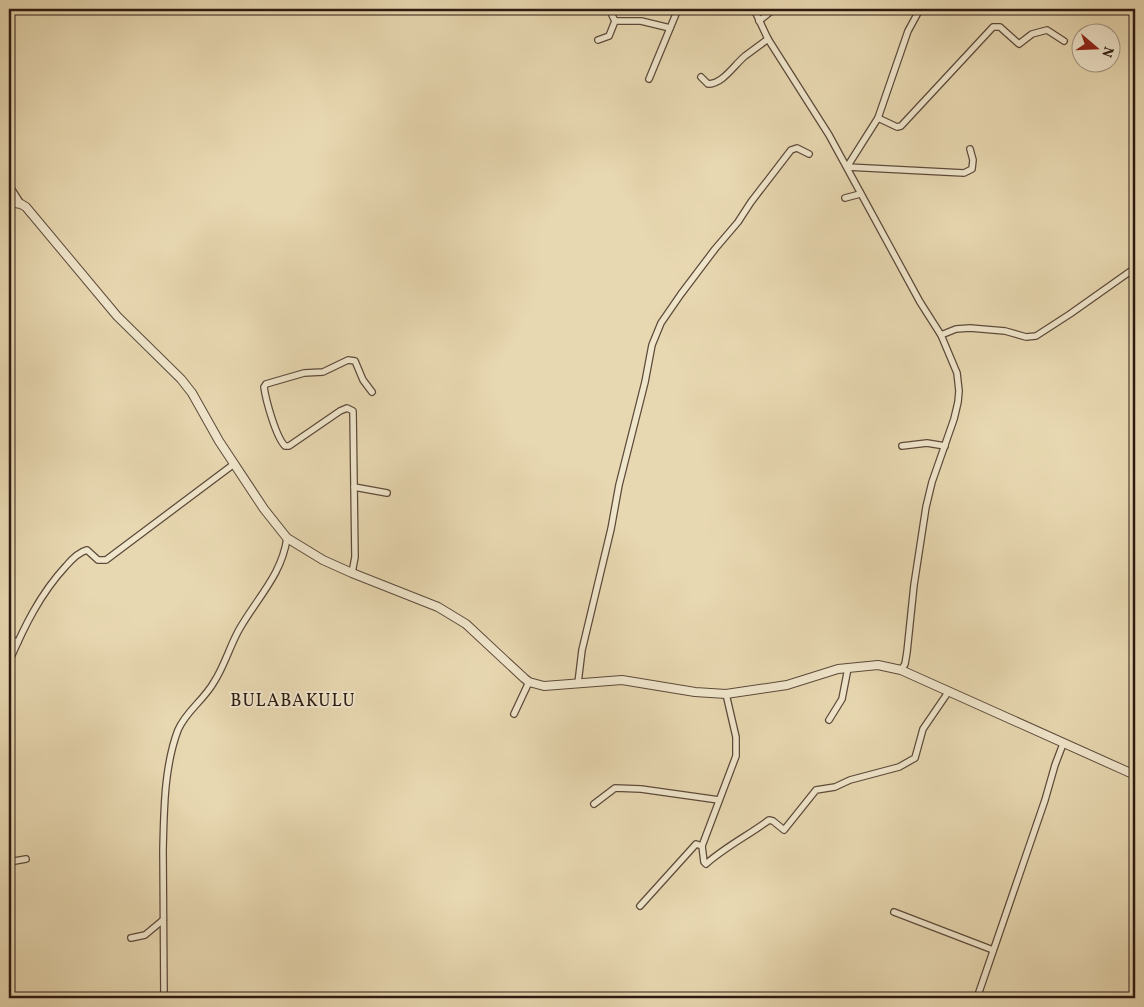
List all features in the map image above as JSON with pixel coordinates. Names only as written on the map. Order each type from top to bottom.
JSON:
[{"type":"street","points":[[537,9],[552,11],[588,9]]},
{"type":"street","points":[[598,40],[609,36],[615,21],[609,9]]},
{"type":"street","points":[[649,79],[678,9]]},
{"type":"street","points":[[754,9],[768,39],[829,134],[920,302],[941,335],[957,373],[959,391],[954,419],[932,482],[926,507],[914,585],[907,652],[905,664],[901,670]]},
{"type":"street","points":[[759,21],[774,9]]},
{"type":"street","points":[[847,167],[878,118],[908,31],[920,9]]},
{"type":"street","points":[[615,21],[641,21],[670,28]]},
{"type":"street","points":[[878,118],[898,127],[901,126],[993,27],[1000,27],[1018,44],[1032,34],[1047,30],[1064,40]]},
{"type":"street","points":[[701,77],[708,84],[713,83],[726,75],[768,39]]},
{"type":"street","points":[[578,683],[582,650],[611,529],[619,485],[645,382],[652,346],[661,323],[791,150],[797,148],[809,154]]},
{"type":"street","points":[[847,167],[964,173],[972,169],[974,165],[970,149]]},
{"type":"street","points":[[9,185],[21,204],[31,212],[117,316],[186,386],[200,405],[219,441],[264,510],[287,538],[323,560],[352,574],[422,600],[455,616],[529,682],[553,686],[622,680],[695,692],[726,694],[787,686],[832,671],[878,665],[901,670],[1135,775]]},
{"type":"street","points":[[845,198],[860,194]]},
{"type":"street","points":[[9,202],[21,204]]},
{"type":"street","points":[[941,335],[956,329],[970,328],[1005,331],[1026,337],[1036,336],[1135,268]]},
{"type":"street","points":[[352,574],[355,556],[354,411],[347,408],[340,411],[289,446],[285,446],[281,442],[264,387],[273,381],[304,373],[323,372],[348,360],[355,361],[363,380],[372,392]]},
{"type":"street","points":[[902,446],[927,443],[945,446]]},
{"type":"street","points":[[9,662],[41,596],[75,557],[87,550],[98,560],[106,560],[234,464]]},
{"type":"street","points":[[354,487],[387,493]]},
{"type":"street","points":[[164,998],[164,827],[167,784],[178,731],[185,716],[215,682],[230,646],[240,628],[280,567],[285,554],[287,538]]},
{"type":"street","points":[[9,638],[18,642]]},
{"type":"street","points":[[829,720],[842,699],[848,668]]},
{"type":"street","points":[[514,714],[529,682]]},
{"type":"street","points":[[726,694],[737,746],[732,770],[702,846],[705,864],[716,854],[770,820],[784,830],[816,790],[835,787],[850,780],[912,761],[915,758],[923,729],[949,691]]},
{"type":"street","points":[[977,998],[1063,744]]},
{"type":"street","points":[[594,804],[614,788],[641,789],[719,800]]},
{"type":"street","points":[[640,906],[696,844],[702,846]]},
{"type":"street","points":[[9,862],[26,859]]},
{"type":"street","points":[[894,912],[992,950]]},
{"type":"street","points":[[130,938],[145,935],[163,920]]},
{"type":"district","name":"BULABAKULU","points":[[293,701]]}]
